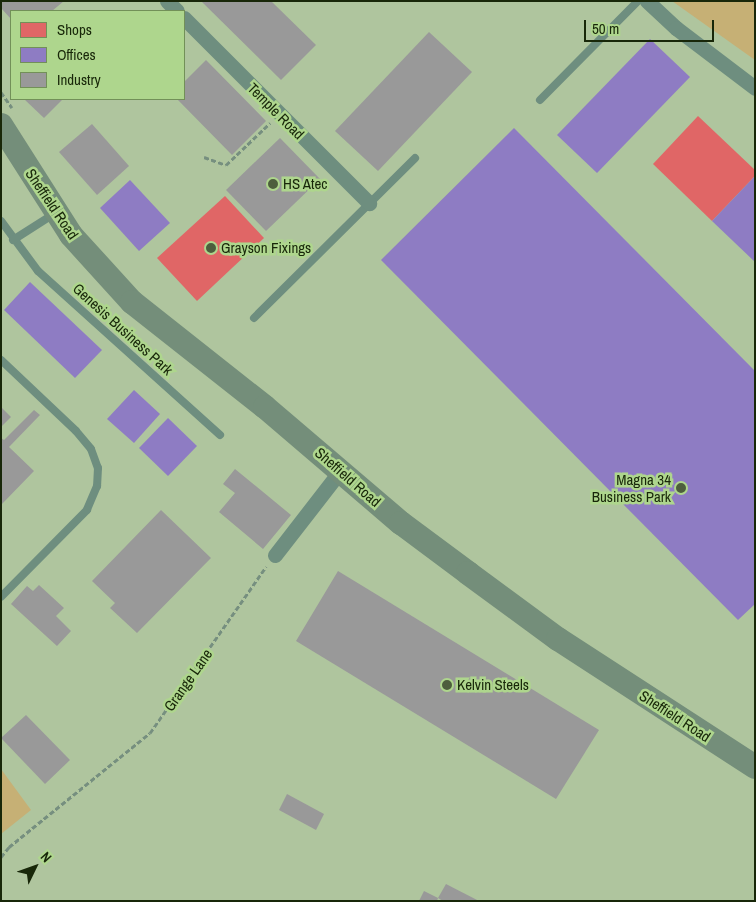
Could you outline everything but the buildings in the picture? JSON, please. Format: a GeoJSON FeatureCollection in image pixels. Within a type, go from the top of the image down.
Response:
{"type":"FeatureCollection","features":[{"type":"Feature","properties":{"kind":"main road","name":"Sheffield Road"},"geometry":{"type":"LineString","coordinates":[[9,120],[56,213],[96,264],[132,302],[341,470],[401,523],[558,639],[755,766]]}},
{"type":"Feature","properties":{"kind":"street"},"geometry":{"type":"LineString","coordinates":[[167,1],[176,10]]}},
{"type":"Feature","properties":{"kind":"street"},"geometry":{"type":"LineString","coordinates":[[647,1],[676,28],[755,88]]}},
{"type":"Feature","properties":{"kind":"street","name":"Temple Road"},"geometry":{"type":"LineString","coordinates":[[185,19],[368,203]]}},
{"type":"Feature","properties":{"kind":"street"},"geometry":{"type":"LineString","coordinates":[[275,555],[341,470]]}},
{"type":"Feature","properties":{"kind":"lane"},"geometry":{"type":"LineString","coordinates":[[540,100],[638,1]]}},
{"type":"Feature","properties":{"kind":"lane"},"geometry":{"type":"LineString","coordinates":[[254,318],[415,158]]}},
{"type":"Feature","properties":{"kind":"lane"},"geometry":{"type":"LineString","coordinates":[[13,240],[56,213]]}},
{"type":"Feature","properties":{"kind":"lane","name":"Genesis Business Park"},"geometry":{"type":"LineString","coordinates":[[1,221],[13,240],[38,271],[220,434]]}},
{"type":"Feature","properties":{"kind":"lane"},"geometry":{"type":"LineString","coordinates":[[1,360],[76,431],[90,449],[98,468],[97,486],[87,510],[1,597]]}},
{"type":"Feature","properties":{"kind":"path"},"geometry":{"type":"LineString","coordinates":[[1,92],[9,120]]}},
{"type":"Feature","properties":{"kind":"path"},"geometry":{"type":"LineString","coordinates":[[204,157],[226,165],[280,114]]}},
{"type":"Feature","properties":{"kind":"path","name":"Grange Lane"},"geometry":{"type":"LineString","coordinates":[[1,857],[8,847],[150,733],[275,555]]}},
{"type":"Feature","properties":{"kind":"shaded area"},"geometry":{"type":"Polygon","coordinates":[[[672,1],[755,1],[755,60],[672,1]]]}},
{"type":"Feature","properties":{"kind":"shaded area"},"geometry":{"type":"Polygon","coordinates":[[[1,769],[31,810],[1,834],[1,769]]]}},
{"type":"Feature","properties":{"kind":"place","name":"HS Atec"},"geometry":{"type":"Point","coordinates":[273,184]}},
{"type":"Feature","properties":{"kind":"place","name":"Grayson Fixings"},"geometry":{"type":"Point","coordinates":[211,248]}},
{"type":"Feature","properties":{"kind":"place","name":"Magna 34 Business Park"},"geometry":{"type":"Point","coordinates":[681,488]}},
{"type":"Feature","properties":{"kind":"place","name":"Kelvin Steels"},"geometry":{"type":"Point","coordinates":[447,685]}}]}
